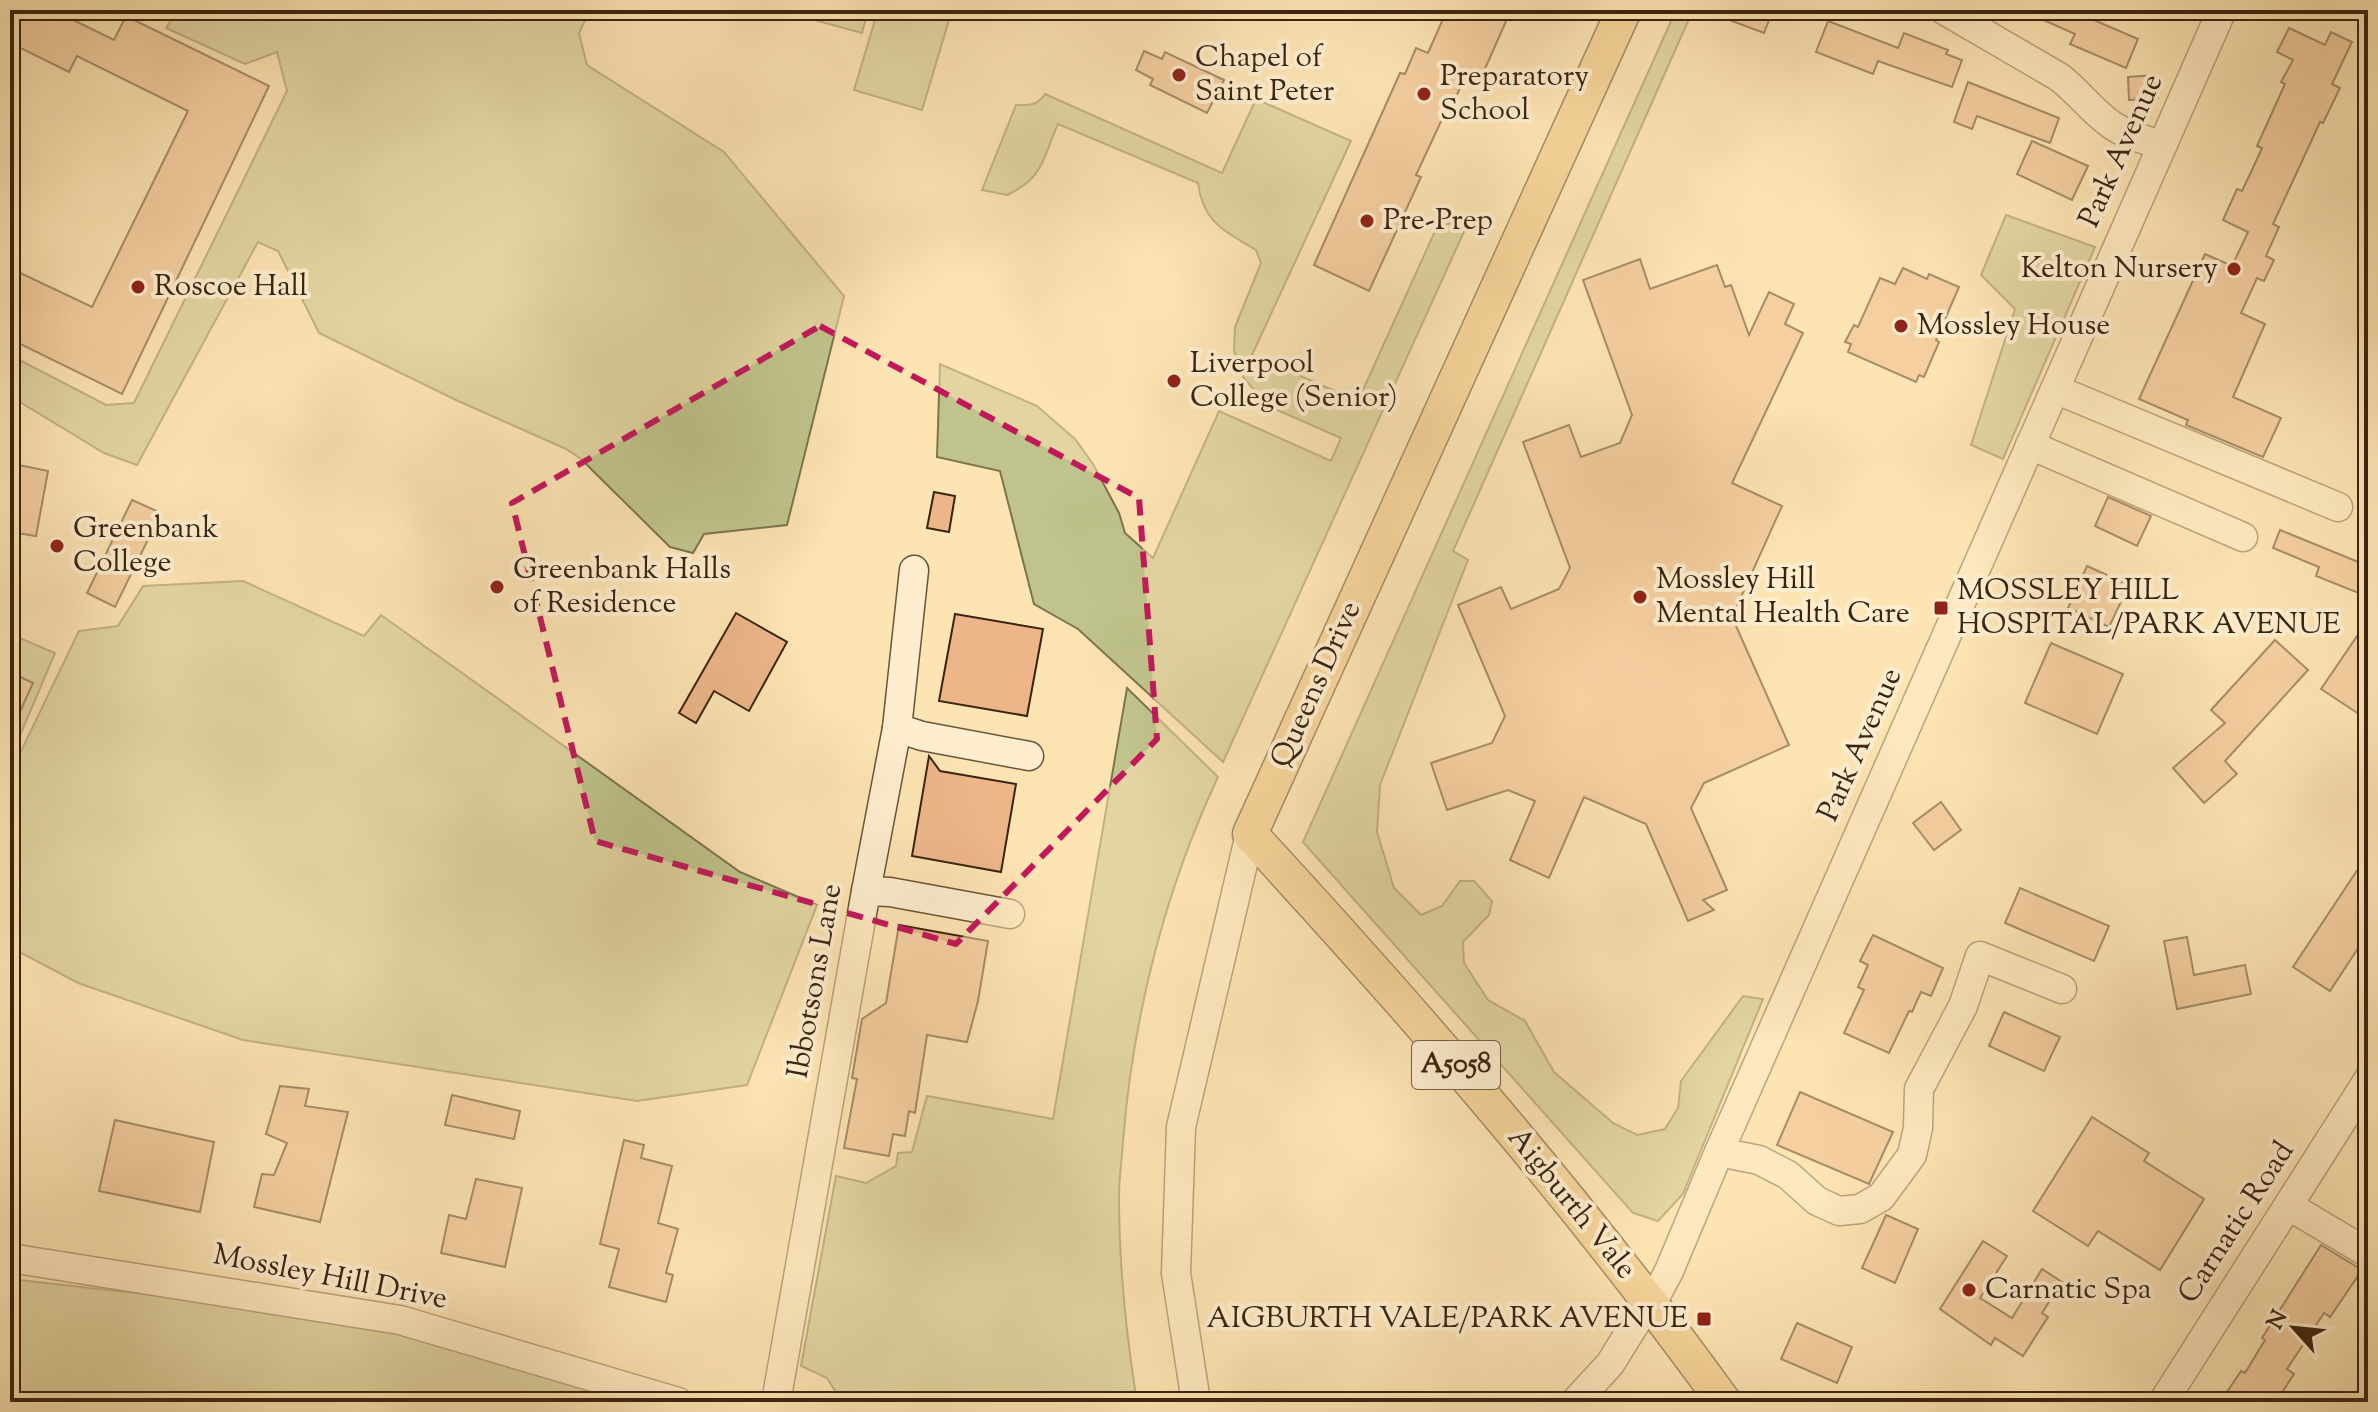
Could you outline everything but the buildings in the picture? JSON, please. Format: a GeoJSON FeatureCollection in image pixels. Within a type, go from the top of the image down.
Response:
{"type":"FeatureCollection","features":[{"type":"Feature","properties":{"kind":"main road","name":"Queens Drive"},"geometry":{"type":"LineString","coordinates":[[1250,834],[1624,10]]}},
{"type":"Feature","properties":{"kind":"main road","name":"Aigburth Vale"},"geometry":{"type":"LineString","coordinates":[[1250,834],[1483,1096],[1652,1303],[1724,1402]]}},
{"type":"Feature","properties":{"kind":"street"},"geometry":{"type":"LineString","coordinates":[[1944,10],[2059,77],[2117,128],[2162,146]]}},
{"type":"Feature","properties":{"kind":"street","name":"Park Avenue"},"geometry":{"type":"LineString","coordinates":[[1575,1402],[1610,1364],[1638,1319],[1652,1303],[1669,1271],[2222,10]]}},
{"type":"Feature","properties":{"kind":"street"},"geometry":{"type":"LineString","coordinates":[[2055,389],[2338,507]]}},
{"type":"Feature","properties":{"kind":"street"},"geometry":{"type":"LineString","coordinates":[[2030,445],[2243,537]]}},
{"type":"Feature","properties":{"kind":"street","name":"Ibbotsons Lane"},"geometry":{"type":"LineString","coordinates":[[776,1402],[897,728],[914,570]]}},
{"type":"Feature","properties":{"kind":"street"},"geometry":{"type":"LineString","coordinates":[[897,728],[922,736],[1029,756]]}},
{"type":"Feature","properties":{"kind":"street","name":"Queens Drive"},"geometry":{"type":"LineString","coordinates":[[1196,1402],[1176,1273],[1181,1127],[1250,834]]}},
{"type":"Feature","properties":{"kind":"street"},"geometry":{"type":"LineString","coordinates":[[866,891],[890,892],[1010,914]]}},
{"type":"Feature","properties":{"kind":"street"},"geometry":{"type":"LineString","coordinates":[[1719,1152],[1759,1160],[1788,1175],[1817,1201],[1839,1211],[1860,1209],[1881,1197],[1912,1155],[1918,1128],[1919,1089],[1963,1006],[1980,956],[2062,989]]}},
{"type":"Feature","properties":{"kind":"street","name":"Carnatic Road"},"geometry":{"type":"LineString","coordinates":[[2163,1402],[2368,1080]]}},
{"type":"Feature","properties":{"kind":"street"},"geometry":{"type":"LineString","coordinates":[[2289,1206],[2368,1253]]}},
{"type":"Feature","properties":{"kind":"street","name":"Mossley Hill Drive"},"geometry":{"type":"LineString","coordinates":[[10,1258],[400,1320],[678,1402]]}},
{"type":"Feature","properties":{"kind":"highlighted area"},"geometry":{"type":"Polygon","coordinates":[[[820,326],[1139,498],[1157,739],[956,944],[595,841],[512,503],[820,326]]]}},
{"type":"Feature","properties":{"kind":"green space"},"geometry":{"type":"Polygon","coordinates":[[[178,10],[590,10],[579,33],[587,65],[724,152],[844,296],[787,525],[704,534],[693,553],[670,547],[581,459],[566,449],[456,400],[319,333],[278,251],[258,242],[137,465],[104,453],[10,396],[10,355],[106,405],[134,403],[287,91],[277,52],[245,64],[166,28],[178,10]]]}},
{"type":"Feature","properties":{"kind":"green space"},"geometry":{"type":"Polygon","coordinates":[[[778,10],[868,10],[862,33],[778,10]]]}},
{"type":"Feature","properties":{"kind":"green space"},"geometry":{"type":"Polygon","coordinates":[[[878,10],[952,10],[922,110],[854,90],[878,10]]]}},
{"type":"Feature","properties":{"kind":"green space"},"geometry":{"type":"Polygon","coordinates":[[[1676,10],[1693,10],[1453,551],[1468,560],[1380,785],[1377,832],[1394,888],[1421,915],[1442,906],[1460,881],[1474,881],[1492,901],[1489,915],[1463,942],[1464,963],[1488,1000],[1525,1021],[1554,1072],[1613,1123],[1637,1135],[1665,1129],[1678,1108],[1681,1081],[1743,996],[1763,999],[1683,1194],[1658,1221],[1633,1213],[1303,842],[1676,10]]]}},
{"type":"Feature","properties":{"kind":"green space"},"geometry":{"type":"Polygon","coordinates":[[[1045,94],[1222,173],[1256,99],[1351,141],[1252,355],[1358,401],[1436,229],[1455,221],[1467,225],[1223,762],[1078,629],[1034,604],[1000,471],[937,457],[940,364],[1037,406],[1075,439],[1093,464],[1119,513],[1125,533],[1153,558],[1219,411],[1331,461],[1341,438],[1268,406],[1243,377],[1234,350],[1235,327],[1261,263],[1256,250],[1225,231],[1210,217],[1198,183],[1058,124],[1041,166],[1029,181],[1007,195],[982,190],[1016,105],[1033,104],[1045,94]]]}},
{"type":"Feature","properties":{"kind":"green space"},"geometry":{"type":"Polygon","coordinates":[[[2006,215],[2095,247],[2003,459],[1971,445],[2015,309],[1981,275],[2006,215]]]}},
{"type":"Feature","properties":{"kind":"green space"},"geometry":{"type":"Polygon","coordinates":[[[243,581],[364,636],[381,615],[740,872],[817,905],[747,1085],[637,1101],[243,1040],[78,983],[10,947],[10,774],[79,631],[118,626],[143,586],[243,581]]]}},
{"type":"Feature","properties":{"kind":"green space"},"geometry":{"type":"Polygon","coordinates":[[[10,634],[55,653],[10,759],[10,634]]]}},
{"type":"Feature","properties":{"kind":"green space"},"geometry":{"type":"Polygon","coordinates":[[[1127,688],[1218,777],[1182,864],[1154,954],[1128,1094],[1119,1182],[1119,1222],[1124,1299],[1137,1402],[842,1402],[827,1378],[801,1366],[836,1176],[866,1183],[896,1166],[898,1153],[912,1152],[927,1096],[1053,1119],[1127,688]]]}},
{"type":"Feature","properties":{"kind":"green space"},"geometry":{"type":"Polygon","coordinates":[[[10,1279],[368,1319],[649,1402],[10,1402],[10,1279]]]}},
{"type":"Feature","properties":{"kind":"place","name":"Chapel of Saint Peter"},"geometry":{"type":"Point","coordinates":[1179,75]}},
{"type":"Feature","properties":{"kind":"place","name":"Preparatory School"},"geometry":{"type":"Point","coordinates":[1424,94]}},
{"type":"Feature","properties":{"kind":"place","name":"Pre-Prep"},"geometry":{"type":"Point","coordinates":[1367,221]}},
{"type":"Feature","properties":{"kind":"place","name":"Kelton Nursery"},"geometry":{"type":"Point","coordinates":[2234,269]}},
{"type":"Feature","properties":{"kind":"place","name":"Roscoe Hall"},"geometry":{"type":"Point","coordinates":[138,287]}},
{"type":"Feature","properties":{"kind":"place","name":"Mossley House"},"geometry":{"type":"Point","coordinates":[1901,326]}},
{"type":"Feature","properties":{"kind":"place","name":"Liverpool College (Senior)"},"geometry":{"type":"Point","coordinates":[1174,381]}},
{"type":"Feature","properties":{"kind":"place","name":"Greenbank College"},"geometry":{"type":"Point","coordinates":[57,546]}},
{"type":"Feature","properties":{"kind":"place","name":"Greenbank Halls of Residence"},"geometry":{"type":"Point","coordinates":[497,587]}},
{"type":"Feature","properties":{"kind":"place","name":"Mossley Hill Mental Health Care"},"geometry":{"type":"Point","coordinates":[1640,597]}},
{"type":"Feature","properties":{"kind":"place","name":"MOSSLEY HILL HOSPITAL/PARK AVENUE"},"geometry":{"type":"Point","coordinates":[1941,608]}},
{"type":"Feature","properties":{"kind":"place","name":"Carnatic Spa"},"geometry":{"type":"Point","coordinates":[1969,1290]}},
{"type":"Feature","properties":{"kind":"place","name":"AIGBURTH VALE/PARK AVENUE"},"geometry":{"type":"Point","coordinates":[1704,1319]}}]}
